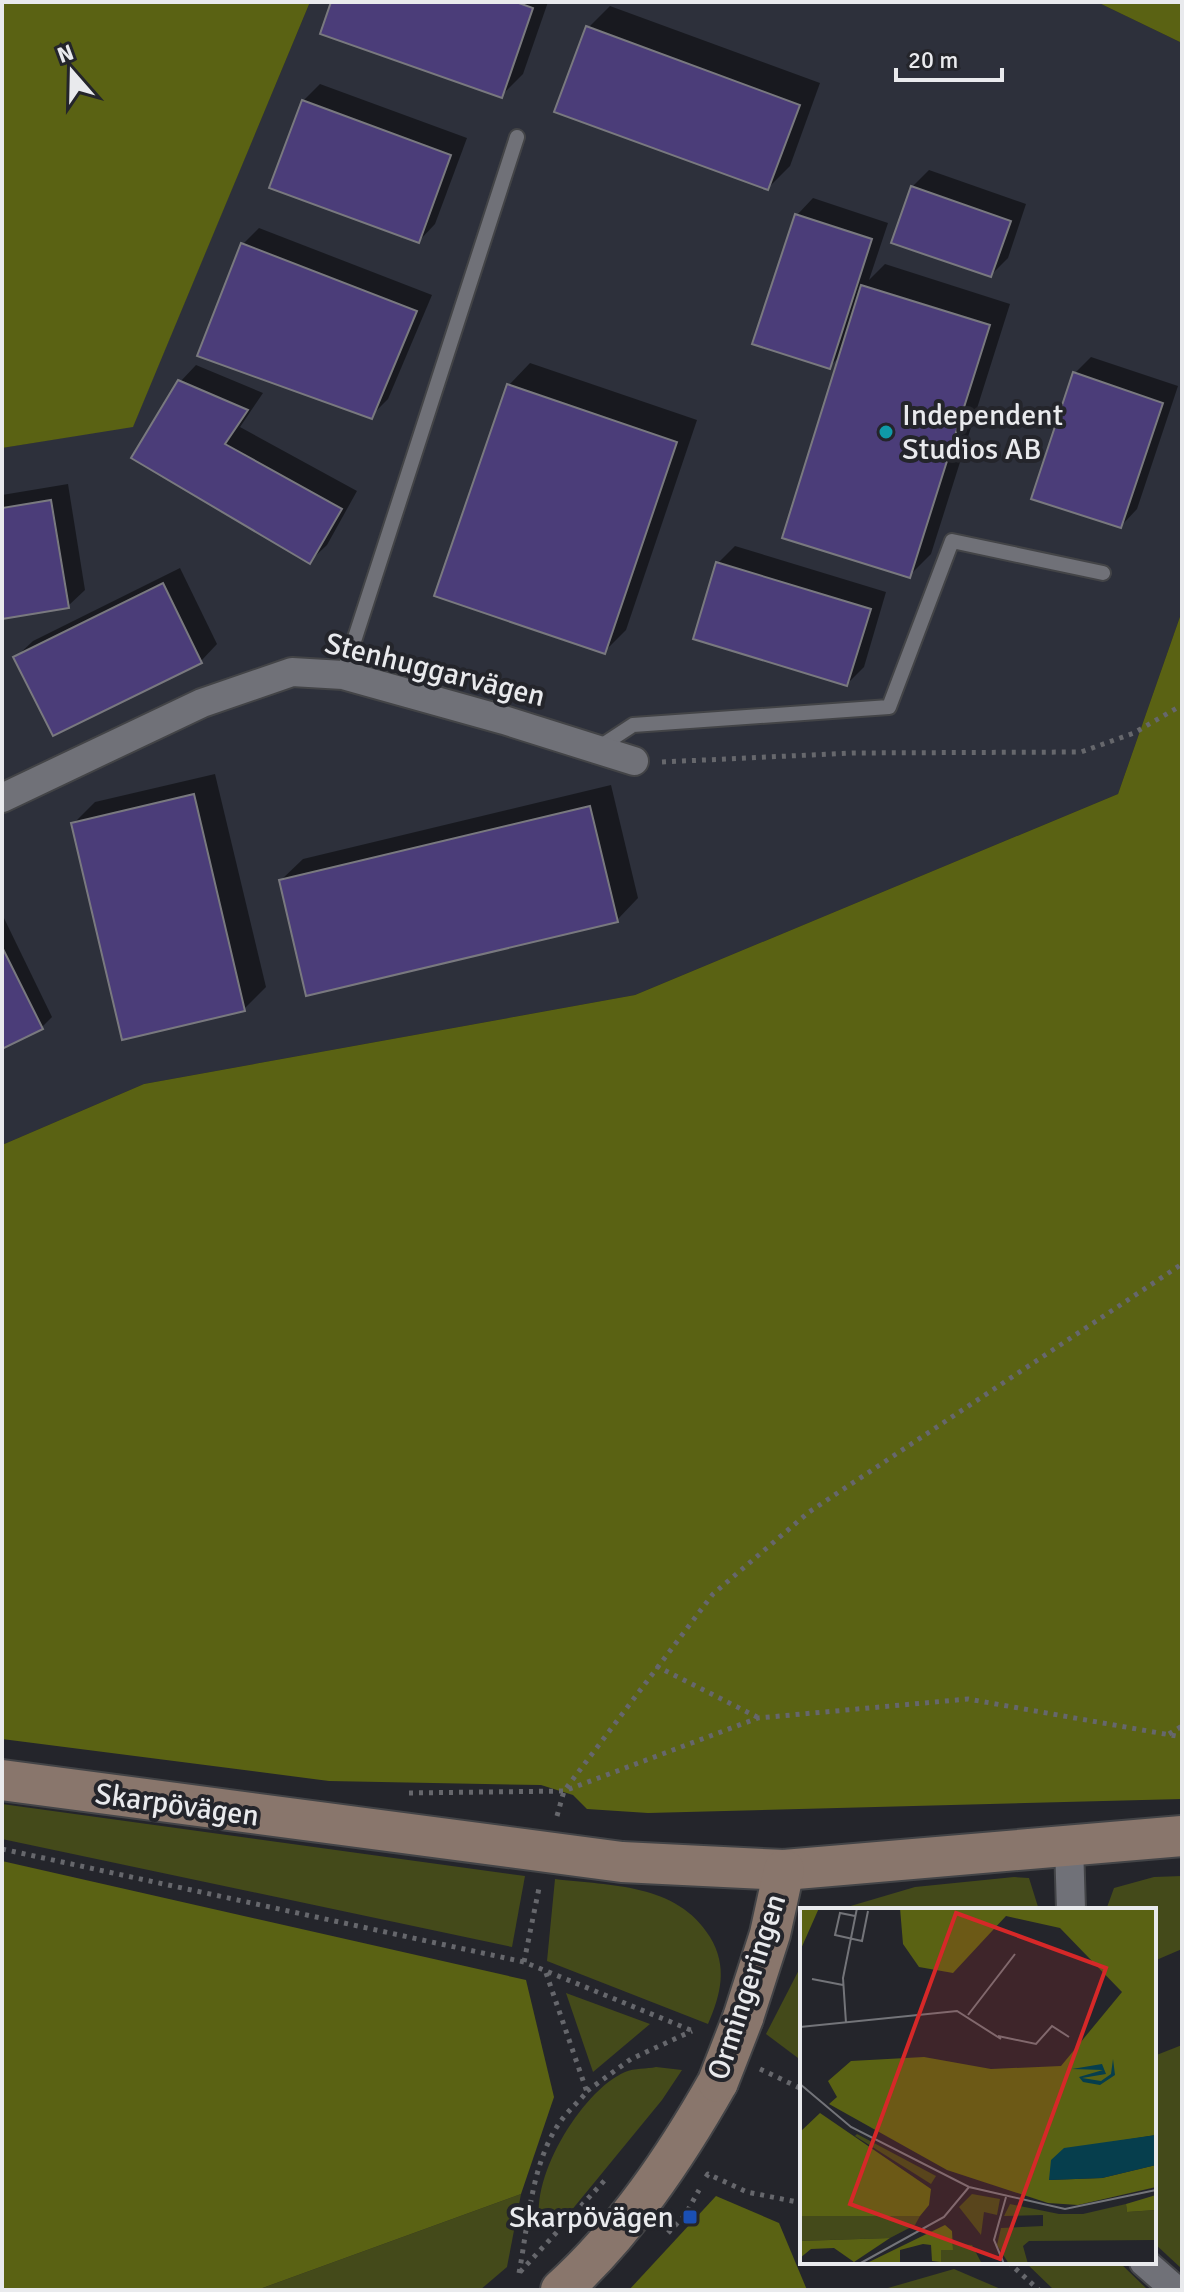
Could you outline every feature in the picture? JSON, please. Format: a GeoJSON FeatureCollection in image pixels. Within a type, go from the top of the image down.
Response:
{"type":"FeatureCollection","features":[{"type":"Feature","properties":{"kind":"street","name":"Stenhuggarvägen"},"geometry":{"type":"LineString","coordinates":[[2,798],[254,682],[292,672],[343,675],[634,761]]}},
{"type":"Feature","properties":{"kind":"street","name":"Skarpövägen"},"geometry":{"type":"LineString","coordinates":[[2,1780],[622,1862],[784,1870],[1182,1836]]}},
{"type":"Feature","properties":{"kind":"street"},"geometry":{"type":"LineString","coordinates":[[1069,1845],[1071,1908]]}},
{"type":"Feature","properties":{"kind":"street","name":"Ormingeringen"},"geometry":{"type":"LineString","coordinates":[[561,2290],[596,2259],[735,2074],[743,2018],[770,1934],[784,1870]]}},
{"type":"Feature","properties":{"kind":"street"},"geometry":{"type":"LineString","coordinates":[[1146,2264],[1176,2290]]}},
{"type":"Feature","properties":{"kind":"lane"},"geometry":{"type":"LineString","coordinates":[[343,675],[517,137]]}},
{"type":"Feature","properties":{"kind":"lane"},"geometry":{"type":"LineString","coordinates":[[598,749],[633,725],[889,707],[952,541],[1103,573]]}},
{"type":"Feature","properties":{"kind":"path"},"geometry":{"type":"LineString","coordinates":[[634,761],[852,753],[1081,752],[1134,733],[1182,705]]}},
{"type":"Feature","properties":{"kind":"path"},"geometry":{"type":"LineString","coordinates":[[555,1821],[564,1791],[713,1594],[809,1512],[1182,1264]]}},
{"type":"Feature","properties":{"kind":"path"},"geometry":{"type":"LineString","coordinates":[[656,1666],[758,1718]]}},
{"type":"Feature","properties":{"kind":"path"},"geometry":{"type":"LineString","coordinates":[[406,1793],[564,1791],[758,1718],[968,1699],[1182,1737]]}},
{"type":"Feature","properties":{"kind":"path"},"geometry":{"type":"LineString","coordinates":[[1168,1735],[1182,1726]]}},
{"type":"Feature","properties":{"kind":"path"},"geometry":{"type":"LineString","coordinates":[[4,1850],[524,1962],[693,2031],[631,2059],[587,2092],[557,2126],[534,2191],[519,2273]]}},
{"type":"Feature","properties":{"kind":"path"},"geometry":{"type":"LineString","coordinates":[[524,1962],[541,1877]]}},
{"type":"Feature","properties":{"kind":"path"},"geometry":{"type":"LineString","coordinates":[[544,1969],[587,2092]]}},
{"type":"Feature","properties":{"kind":"path"},"geometry":{"type":"LineString","coordinates":[[735,2074],[800,2089]]}},
{"type":"Feature","properties":{"kind":"path"},"geometry":{"type":"LineString","coordinates":[[664,2236],[685,2215],[708,2174],[747,2192],[800,2203]]}},
{"type":"Feature","properties":{"kind":"path"},"geometry":{"type":"LineString","coordinates":[[1010,2264],[1039,2290]]}},
{"type":"Feature","properties":{"kind":"shaded area"},"geometry":{"type":"Polygon","coordinates":[[[310,2],[1097,2],[1182,43],[1182,611],[1118,794],[635,995],[144,1084],[2,1145],[2,448],[133,426],[310,2]]]}},
{"type":"Feature","properties":{"kind":"green space"},"geometry":{"type":"Polygon","coordinates":[[[2,2],[310,2],[133,427],[2,448],[2,2]]]}},
{"type":"Feature","properties":{"kind":"green space"},"geometry":{"type":"Polygon","coordinates":[[[1097,2],[1182,2],[1182,43],[1097,2]]]}},
{"type":"Feature","properties":{"kind":"green space"},"geometry":{"type":"Polygon","coordinates":[[[1182,611],[1182,1799],[648,1813],[587,1809],[573,1795],[541,1785],[329,1781],[2,1739],[2,1145],[144,1084],[635,995],[1118,794],[1182,611]]]}},
{"type":"Feature","properties":{"kind":"green space"},"geometry":{"type":"Polygon","coordinates":[[[2,1804],[525,1876],[512,1947],[2,1839],[2,1804]]]}},
{"type":"Feature","properties":{"kind":"green space"},"geometry":{"type":"Polygon","coordinates":[[[2,1861],[526,1980],[554,2097],[521,2194],[257,2290],[2,2290],[2,1861]]]}},
{"type":"Feature","properties":{"kind":"green space"},"geometry":{"type":"Polygon","coordinates":[[[1182,1876],[1182,1949],[1156,1960],[1156,1908],[1107,1908],[1114,1888],[1154,1877],[1182,1876]]]}},
{"type":"Feature","properties":{"kind":"green space"},"geometry":{"type":"Polygon","coordinates":[[[1029,1878],[1038,1908],[844,1908],[915,1887],[1029,1878]]]}},
{"type":"Feature","properties":{"kind":"green space"},"geometry":{"type":"Polygon","coordinates":[[[555,1879],[641,1890],[680,1906],[696,1919],[716,1948],[721,1970],[719,1991],[708,2024],[547,1961],[555,1879]]]}},
{"type":"Feature","properties":{"kind":"green space"},"geometry":{"type":"Polygon","coordinates":[[[800,1968],[800,2060],[766,2034],[800,1968]]]}},
{"type":"Feature","properties":{"kind":"green space"},"geometry":{"type":"Polygon","coordinates":[[[566,1993],[650,2024],[593,2072],[566,1993]]]}},
{"type":"Feature","properties":{"kind":"green space"},"geometry":{"type":"Polygon","coordinates":[[[1182,2045],[1182,2269],[1156,2245],[1156,2055],[1182,2045]]]}},
{"type":"Feature","properties":{"kind":"green space"},"geometry":{"type":"Polygon","coordinates":[[[656,2067],[682,2070],[662,2100],[557,2228],[542,2230],[539,2211],[549,2165],[575,2118],[608,2082],[625,2072],[656,2067]]]}},
{"type":"Feature","properties":{"kind":"green space"},"geometry":{"type":"Polygon","coordinates":[[[521,2194],[507,2267],[480,2290],[257,2290],[521,2194]]]}},
{"type":"Feature","properties":{"kind":"green space"},"geometry":{"type":"Polygon","coordinates":[[[716,2196],[779,2223],[807,2290],[629,2290],[716,2196]]]}},
{"type":"Feature","properties":{"kind":"green space"},"geometry":{"type":"Polygon","coordinates":[[[1027,2264],[1121,2264],[1148,2290],[1054,2290],[1027,2264]]]}},
{"type":"Feature","properties":{"kind":"green space"},"geometry":{"type":"Polygon","coordinates":[[[954,2269],[1003,2290],[881,2290],[954,2269]]]}},
{"type":"Feature","properties":{"kind":"building"},"geometry":{"type":"Polygon","coordinates":[[[331,2],[516,2],[533,8],[502,98],[320,34],[331,2]]]}},
{"type":"Feature","properties":{"kind":"building"},"geometry":{"type":"Polygon","coordinates":[[[586,26],[800,105],[768,190],[554,112],[586,26]]]}},
{"type":"Feature","properties":{"kind":"building"},"geometry":{"type":"Polygon","coordinates":[[[302,100],[451,155],[419,243],[269,188],[302,100]]]}},
{"type":"Feature","properties":{"kind":"building"},"geometry":{"type":"Polygon","coordinates":[[[911,186],[1011,221],[991,277],[891,243],[911,186]]]}},
{"type":"Feature","properties":{"kind":"building"},"geometry":{"type":"Polygon","coordinates":[[[795,214],[872,239],[830,369],[752,344],[795,214]]]}},
{"type":"Feature","properties":{"kind":"building"},"geometry":{"type":"Polygon","coordinates":[[[241,243],[417,311],[372,419],[197,356],[241,243]]]}},
{"type":"Feature","properties":{"kind":"building","name":"Independent Studios AB"},"geometry":{"type":"Polygon","coordinates":[[[861,285],[990,325],[910,578],[782,538],[861,285]]]}},
{"type":"Feature","properties":{"kind":"building"},"geometry":{"type":"Polygon","coordinates":[[[1073,372],[1163,403],[1121,528],[1031,499],[1073,372]]]}},
{"type":"Feature","properties":{"kind":"building"},"geometry":{"type":"Polygon","coordinates":[[[178,380],[248,410],[225,444],[342,509],[310,564],[131,458],[178,380]]]}},
{"type":"Feature","properties":{"kind":"building"},"geometry":{"type":"Polygon","coordinates":[[[507,384],[677,442],[605,654],[434,596],[507,384]]]}},
{"type":"Feature","properties":{"kind":"building"},"geometry":{"type":"Polygon","coordinates":[[[51,500],[69,608],[2,619],[2,508],[51,500]]]}},
{"type":"Feature","properties":{"kind":"building"},"geometry":{"type":"Polygon","coordinates":[[[716,562],[871,609],[847,686],[693,639],[716,562]]]}},
{"type":"Feature","properties":{"kind":"building"},"geometry":{"type":"Polygon","coordinates":[[[163,583],[202,663],[53,736],[13,657],[163,583]]]}},
{"type":"Feature","properties":{"kind":"building"},"geometry":{"type":"Polygon","coordinates":[[[194,794],[245,1011],[122,1040],[71,823],[194,794]]]}},
{"type":"Feature","properties":{"kind":"building"},"geometry":{"type":"Polygon","coordinates":[[[590,806],[618,922],[306,996],[279,880],[590,806]]]}},
{"type":"Feature","properties":{"kind":"building"},"geometry":{"type":"Polygon","coordinates":[[[2,947],[43,1029],[2,1049],[2,947]]]}},
{"type":"Feature","properties":{"kind":"place","name":"Independent Studios AB"},"geometry":{"type":"Point","coordinates":[886,432]}},
{"type":"Feature","properties":{"kind":"place","name":"Skarpövägen"},"geometry":{"type":"Point","coordinates":[690,2217]}}]}
